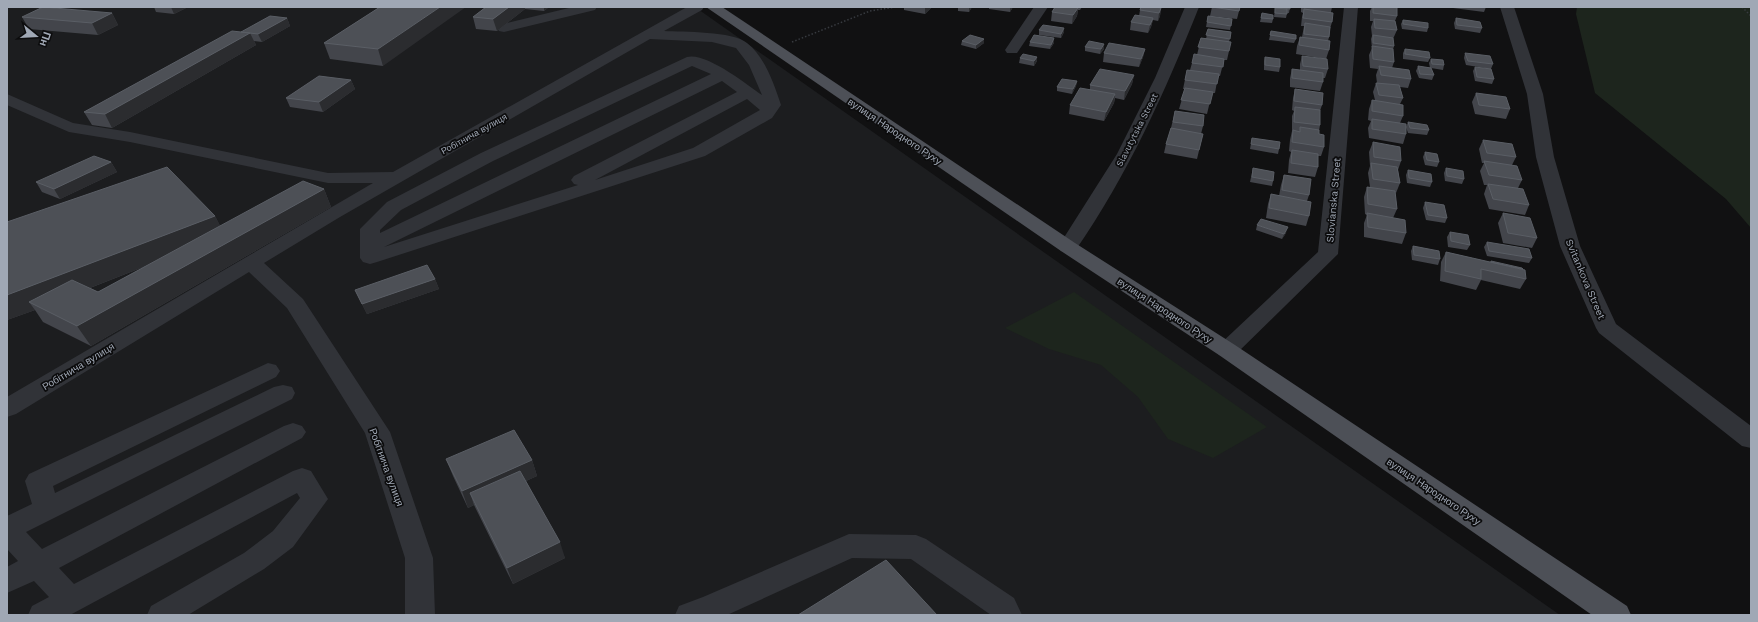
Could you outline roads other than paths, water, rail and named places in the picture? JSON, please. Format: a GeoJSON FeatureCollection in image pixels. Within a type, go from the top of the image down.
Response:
{"type":"FeatureCollection","features":[{"type":"Feature","properties":{"kind":"main road","name":"вулиця Народного Руху"},"geometry":{"type":"LineString","coordinates":[[713,7],[1068,247],[1227,350],[1616,615]]}},
{"type":"Feature","properties":{"kind":"street"},"geometry":{"type":"LineString","coordinates":[[504,28],[590,7]]}},
{"type":"Feature","properties":{"kind":"street","name":"Робітнича вулиця"},"geometry":{"type":"LineString","coordinates":[[7,408],[251,262],[397,177],[697,7]]}},
{"type":"Feature","properties":{"kind":"street"},"geometry":{"type":"LineString","coordinates":[[1012,50],[1040,7]]}},
{"type":"Feature","properties":{"kind":"street","name":"Slavutytska Street"},"geometry":{"type":"LineString","coordinates":[[1068,247],[1126,154],[1163,78],[1192,7]]}},
{"type":"Feature","properties":{"kind":"street","name":"Slovianska Street"},"geometry":{"type":"LineString","coordinates":[[1227,350],[1328,254],[1351,7]]}},
{"type":"Feature","properties":{"kind":"street","name":"Svitankova Street"},"geometry":{"type":"LineString","coordinates":[[1507,7],[1534,94],[1545,157],[1570,246],[1607,328],[1751,439]]}},
{"type":"Feature","properties":{"kind":"street"},"geometry":{"type":"LineString","coordinates":[[649,35],[711,37],[740,44],[763,74],[773,105],[766,114],[699,152],[526,209],[370,258],[370,229],[394,206],[487,157],[692,60],[722,74],[770,108]]}},
{"type":"Feature","properties":{"kind":"street"},"geometry":{"type":"LineString","coordinates":[[370,246],[722,74]]}},
{"type":"Feature","properties":{"kind":"street"},"geometry":{"type":"LineString","coordinates":[[526,209],[748,92]]}},
{"type":"Feature","properties":{"kind":"street"},"geometry":{"type":"LineString","coordinates":[[7,99],[69,127],[130,137],[328,178],[397,177]]}},
{"type":"Feature","properties":{"kind":"street","name":"Робітнича вулиця"},"geometry":{"type":"LineString","coordinates":[[251,262],[295,304],[377,432],[419,558],[420,615]]}},
{"type":"Feature","properties":{"kind":"street"},"geometry":{"type":"LineString","coordinates":[[47,510],[38,481],[268,371]]}},
{"type":"Feature","properties":{"kind":"street"},"geometry":{"type":"LineString","coordinates":[[70,600],[38,564],[9,537],[47,510],[283,393]]}},
{"type":"Feature","properties":{"kind":"street"},"geometry":{"type":"LineString","coordinates":[[7,581],[293,432]]}},
{"type":"Feature","properties":{"kind":"street"},"geometry":{"type":"LineString","coordinates":[[43,615],[302,478],[314,499],[283,539],[254,561],[162,615]]}},
{"type":"Feature","properties":{"kind":"street"},"geometry":{"type":"LineString","coordinates":[[690,615],[712,608],[849,546],[916,547],[1003,607],[1007,615]]}}]}
